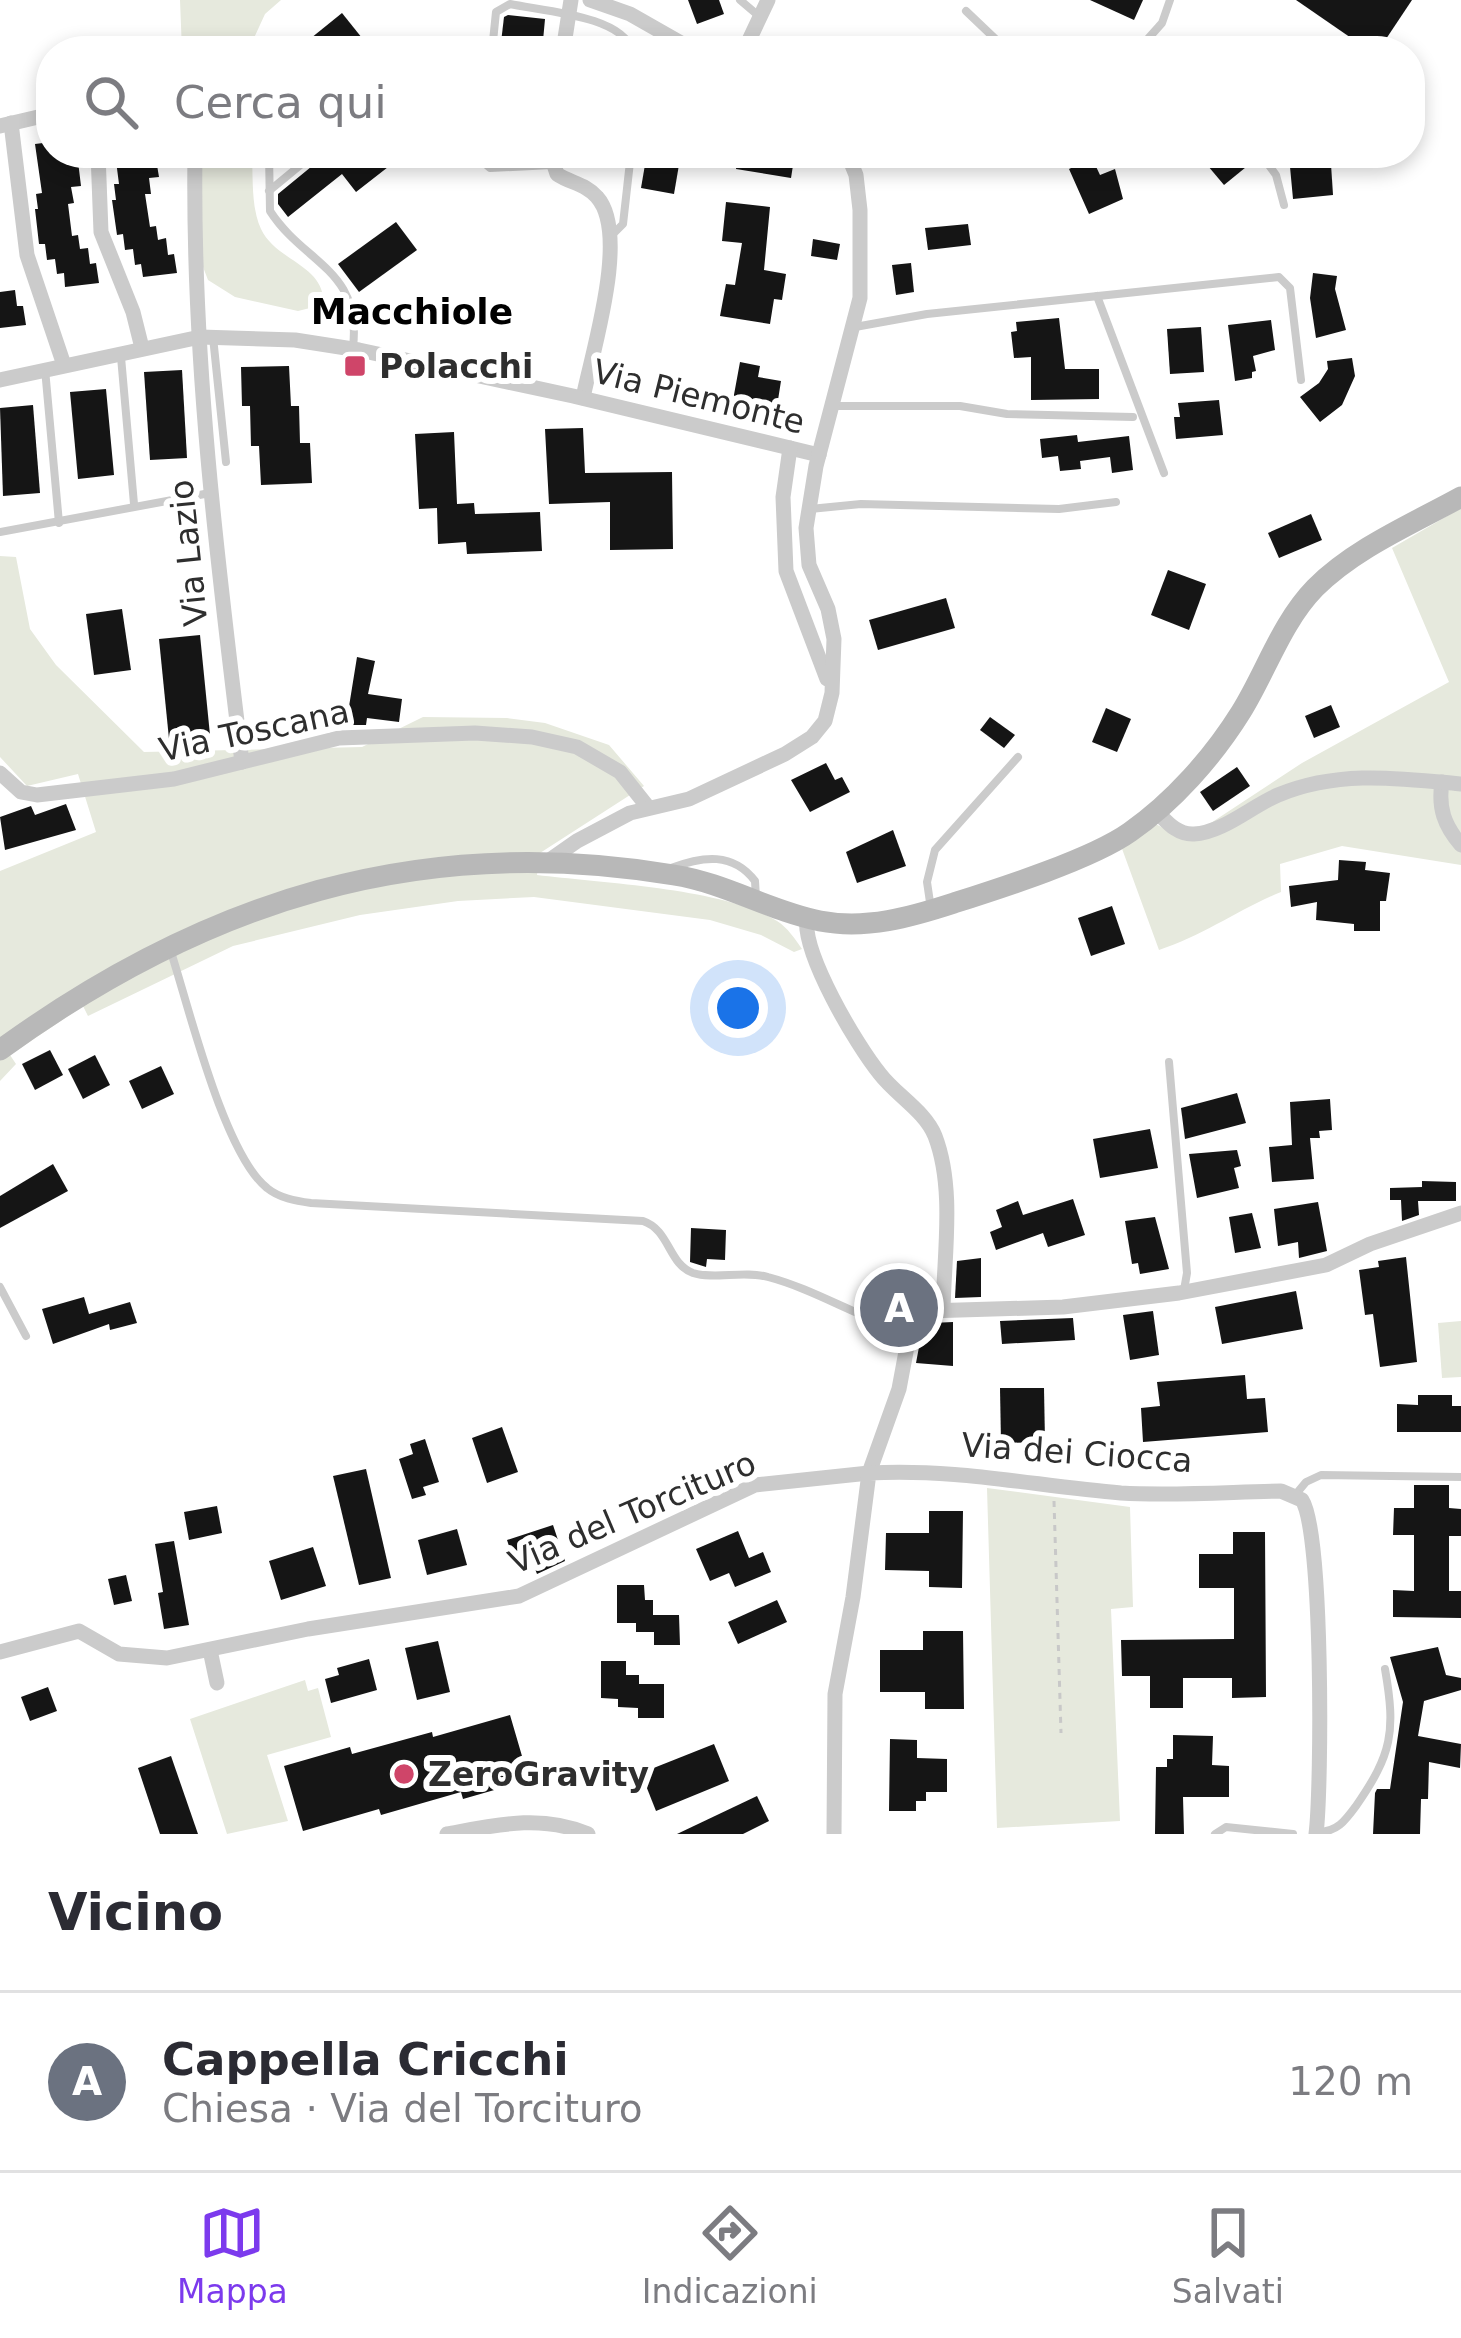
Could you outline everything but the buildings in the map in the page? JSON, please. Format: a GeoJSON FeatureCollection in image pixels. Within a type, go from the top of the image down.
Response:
{"type":"FeatureCollection","features":[{"type":"Feature","properties":{"kind":"main road"},"geometry":{"type":"LineString","coordinates":[[0,1050],[104,980],[169,945],[247,912],[364,877],[475,864],[654,872],[711,883],[807,917],[848,924],[932,910],[1106,845],[1156,811],[1231,727],[1289,623],[1316,587],[1369,548],[1461,497]]}},
{"type":"Feature","properties":{"kind":"street"},"geometry":{"type":"LineString","coordinates":[[590,0],[630,14],[669,36]]}},
{"type":"Feature","properties":{"kind":"street"},"geometry":{"type":"LineString","coordinates":[[752,36],[767,0]]}},
{"type":"Feature","properties":{"kind":"street"},"geometry":{"type":"LineString","coordinates":[[36,118],[5,125],[27,255],[64,365]]}},
{"type":"Feature","properties":{"kind":"street"},"geometry":{"type":"LineString","coordinates":[[99,168],[101,232],[142,348]]}},
{"type":"Feature","properties":{"kind":"street","name":"Via Lazio"},"geometry":{"type":"LineString","coordinates":[[195,168],[194,250],[207,337],[210,493],[242,762]]}},
{"type":"Feature","properties":{"kind":"street"},"geometry":{"type":"LineString","coordinates":[[556,168],[560,177],[587,188],[601,201],[610,235],[609,265],[583,398]]}},
{"type":"Feature","properties":{"kind":"street"},"geometry":{"type":"LineString","coordinates":[[538,865],[647,806],[689,799],[785,754],[815,734],[828,712],[833,632],[807,554],[808,508],[855,327],[862,282],[853,168]]}},
{"type":"Feature","properties":{"kind":"street","name":"Via Piemonte"},"geometry":{"type":"LineString","coordinates":[[0,380],[207,337],[273,338],[353,349],[583,398],[819,455]]}},
{"type":"Feature","properties":{"kind":"street"},"geometry":{"type":"LineString","coordinates":[[790,448],[784,488],[786,571],[825,670],[828,712]]}},
{"type":"Feature","properties":{"kind":"street","name":"Via Toscana"},"geometry":{"type":"LineString","coordinates":[[0,773],[15,789],[32,795],[155,782],[344,737],[511,734],[562,742],[598,757],[634,785],[647,806]]}},
{"type":"Feature","properties":{"kind":"street"},"geometry":{"type":"LineString","coordinates":[[1156,811],[1174,829],[1196,834],[1275,796],[1330,779],[1364,776],[1461,784]]}},
{"type":"Feature","properties":{"kind":"street"},"geometry":{"type":"LineString","coordinates":[[1442,782],[1441,810],[1461,845]]}},
{"type":"Feature","properties":{"kind":"street"},"geometry":{"type":"LineString","coordinates":[[574,866],[569,855],[598,832]]}},
{"type":"Feature","properties":{"kind":"street"},"geometry":{"type":"LineString","coordinates":[[598,832],[596,853],[614,869]]}},
{"type":"Feature","properties":{"kind":"street"},"geometry":{"type":"LineString","coordinates":[[807,917],[806,934],[814,954],[868,1058],[927,1121],[934,1135],[944,1182],[943,1310]]}},
{"type":"Feature","properties":{"kind":"street"},"geometry":{"type":"LineString","coordinates":[[833,1834],[835,1694],[854,1597],[868,1473],[899,1389],[910,1332],[920,1314],[1064,1306],[1185,1292],[1326,1264],[1461,1214]]}},
{"type":"Feature","properties":{"kind":"street","name":"Via dei Ciocca"},"geometry":{"type":"LineString","coordinates":[[868,1473],[967,1473],[1127,1493],[1281,1491],[1295,1495]]}},
{"type":"Feature","properties":{"kind":"street","name":"Via del Torcituro"},"geometry":{"type":"LineString","coordinates":[[0,1652],[79,1631],[129,1657],[167,1658],[308,1629],[528,1594],[755,1485],[868,1473]]}},
{"type":"Feature","properties":{"kind":"street"},"geometry":{"type":"LineString","coordinates":[[1295,1495],[1309,1514],[1316,1580],[1316,1833]]}},
{"type":"Feature","properties":{"kind":"street"},"geometry":{"type":"LineString","coordinates":[[210,1650],[217,1683]]}},
{"type":"Feature","properties":{"kind":"street"},"geometry":{"type":"LineString","coordinates":[[447,1834],[559,1824],[588,1834]]}},
{"type":"Feature","properties":{"kind":"lane"},"geometry":{"type":"LineString","coordinates":[[740,0],[762,17]]}},
{"type":"Feature","properties":{"kind":"lane"},"geometry":{"type":"LineString","coordinates":[[1150,36],[1162,23],[1170,0]]}},
{"type":"Feature","properties":{"kind":"lane"},"geometry":{"type":"LineString","coordinates":[[493,36],[495,14],[510,4],[569,8],[625,36]]}},
{"type":"Feature","properties":{"kind":"lane"},"geometry":{"type":"LineString","coordinates":[[966,11],[992,36]]}},
{"type":"Feature","properties":{"kind":"lane"},"geometry":{"type":"LineString","coordinates":[[269,168],[273,217],[332,270],[346,291],[354,321],[353,349]]}},
{"type":"Feature","properties":{"kind":"lane"},"geometry":{"type":"LineString","coordinates":[[268,192],[296,168]]}},
{"type":"Feature","properties":{"kind":"lane"},"geometry":{"type":"LineString","coordinates":[[610,235],[622,226],[629,168]]}},
{"type":"Feature","properties":{"kind":"lane"},"geometry":{"type":"LineString","coordinates":[[1272,168],[1284,205]]}},
{"type":"Feature","properties":{"kind":"lane"},"geometry":{"type":"LineString","coordinates":[[855,327],[927,314],[1281,278],[1290,288],[1301,380]]}},
{"type":"Feature","properties":{"kind":"lane"},"geometry":{"type":"LineString","coordinates":[[1097,296],[1164,473]]}},
{"type":"Feature","properties":{"kind":"lane"},"geometry":{"type":"LineString","coordinates":[[207,337],[226,462]]}},
{"type":"Feature","properties":{"kind":"lane"},"geometry":{"type":"LineString","coordinates":[[120,352],[134,504]]}},
{"type":"Feature","properties":{"kind":"lane"},"geometry":{"type":"LineString","coordinates":[[45,369],[59,523]]}},
{"type":"Feature","properties":{"kind":"lane"},"geometry":{"type":"LineString","coordinates":[[833,406],[960,406],[1014,414],[1133,417]]}},
{"type":"Feature","properties":{"kind":"lane"},"geometry":{"type":"LineString","coordinates":[[0,532],[210,493]]}},
{"type":"Feature","properties":{"kind":"lane"},"geometry":{"type":"LineString","coordinates":[[808,508],[860,504],[1059,509],[1115,502]]}},
{"type":"Feature","properties":{"kind":"lane"},"geometry":{"type":"LineString","coordinates":[[932,910],[927,882],[934,850],[1018,757]]}},
{"type":"Feature","properties":{"kind":"lane"},"geometry":{"type":"LineString","coordinates":[[169,945],[231,1136],[247,1165],[275,1193],[311,1203],[643,1221],[662,1231],[677,1260],[688,1270],[761,1275],[910,1332]]}},
{"type":"Feature","properties":{"kind":"lane"},"geometry":{"type":"LineString","coordinates":[[1169,1062],[1185,1292]]}},
{"type":"Feature","properties":{"kind":"lane"},"geometry":{"type":"LineString","coordinates":[[0,1287],[26,1336]]}},
{"type":"Feature","properties":{"kind":"lane"},"geometry":{"type":"LineString","coordinates":[[1295,1495],[1302,1485],[1321,1475],[1461,1478]]}},
{"type":"Feature","properties":{"kind":"lane"},"geometry":{"type":"LineString","coordinates":[[1316,1833],[1330,1832],[1343,1822],[1383,1766],[1392,1724],[1385,1670]]}},
{"type":"Feature","properties":{"kind":"lane"},"geometry":{"type":"LineString","coordinates":[[1215,1834],[1226,1827],[1293,1834]]}},
{"type":"Feature","properties":{"kind":"path"},"geometry":{"type":"LineString","coordinates":[[1054,1484],[1060,1733]]}},
{"type":"Feature","properties":{"kind":"shaded area"},"geometry":{"type":"Polygon","coordinates":[[[180,0],[281,0],[265,14],[255,36],[181,36],[180,0]]]}},
{"type":"Feature","properties":{"kind":"shaded area"},"geometry":{"type":"Polygon","coordinates":[[[200,168],[253,168],[261,229],[276,248],[313,276],[323,296],[318,306],[298,311],[235,297],[208,280],[200,259],[200,168]]]}},
{"type":"Feature","properties":{"kind":"shaded area"},"geometry":{"type":"Polygon","coordinates":[[[1461,508],[1461,865],[1342,846],[1280,864],[1281,892],[1159,950],[1121,846],[1154,823],[1185,840],[1302,763],[1449,682],[1392,548],[1461,508]]]}},
{"type":"Feature","properties":{"kind":"shaded area"},"geometry":{"type":"Polygon","coordinates":[[[0,556],[16,557],[30,629],[56,665],[144,752],[362,747],[423,717],[545,723],[609,745],[644,786],[540,853],[537,875],[726,901],[777,921],[802,949],[794,952],[761,935],[710,920],[534,897],[458,901],[360,915],[233,946],[88,1016],[83,1006],[10,1055],[16,1064],[0,1081],[0,871],[96,832],[78,774],[27,786],[0,757],[0,556]]]}},
{"type":"Feature","properties":{"kind":"shaded area"},"geometry":{"type":"Polygon","coordinates":[[[1461,1321],[1461,1377],[1442,1378],[1438,1323],[1461,1321]]]}},
{"type":"Feature","properties":{"kind":"shaded area"},"geometry":{"type":"Polygon","coordinates":[[[987,1488],[1130,1507],[1133,1607],[1111,1609],[1120,1821],[997,1828],[987,1488]]]}},
{"type":"Feature","properties":{"kind":"shaded area"},"geometry":{"type":"Polygon","coordinates":[[[305,1680],[308,1691],[318,1688],[331,1737],[267,1755],[288,1821],[227,1834],[190,1719],[305,1680]]]}},
{"type":"Feature","properties":{"kind":"place","name":"Polacchi"},"geometry":{"type":"Point","coordinates":[355,366]}},
{"type":"Feature","properties":{"kind":"place","name":"Cappella Cricchi"},"geometry":{"type":"Point","coordinates":[899,1308]}},
{"type":"Feature","properties":{"kind":"place","name":"ZeroGravity"},"geometry":{"type":"Point","coordinates":[404,1774]}},
{"type":"Feature","properties":{"kind":"district","name":"Macchiole"},"geometry":{"type":"Point","coordinates":[412,311]}}]}
